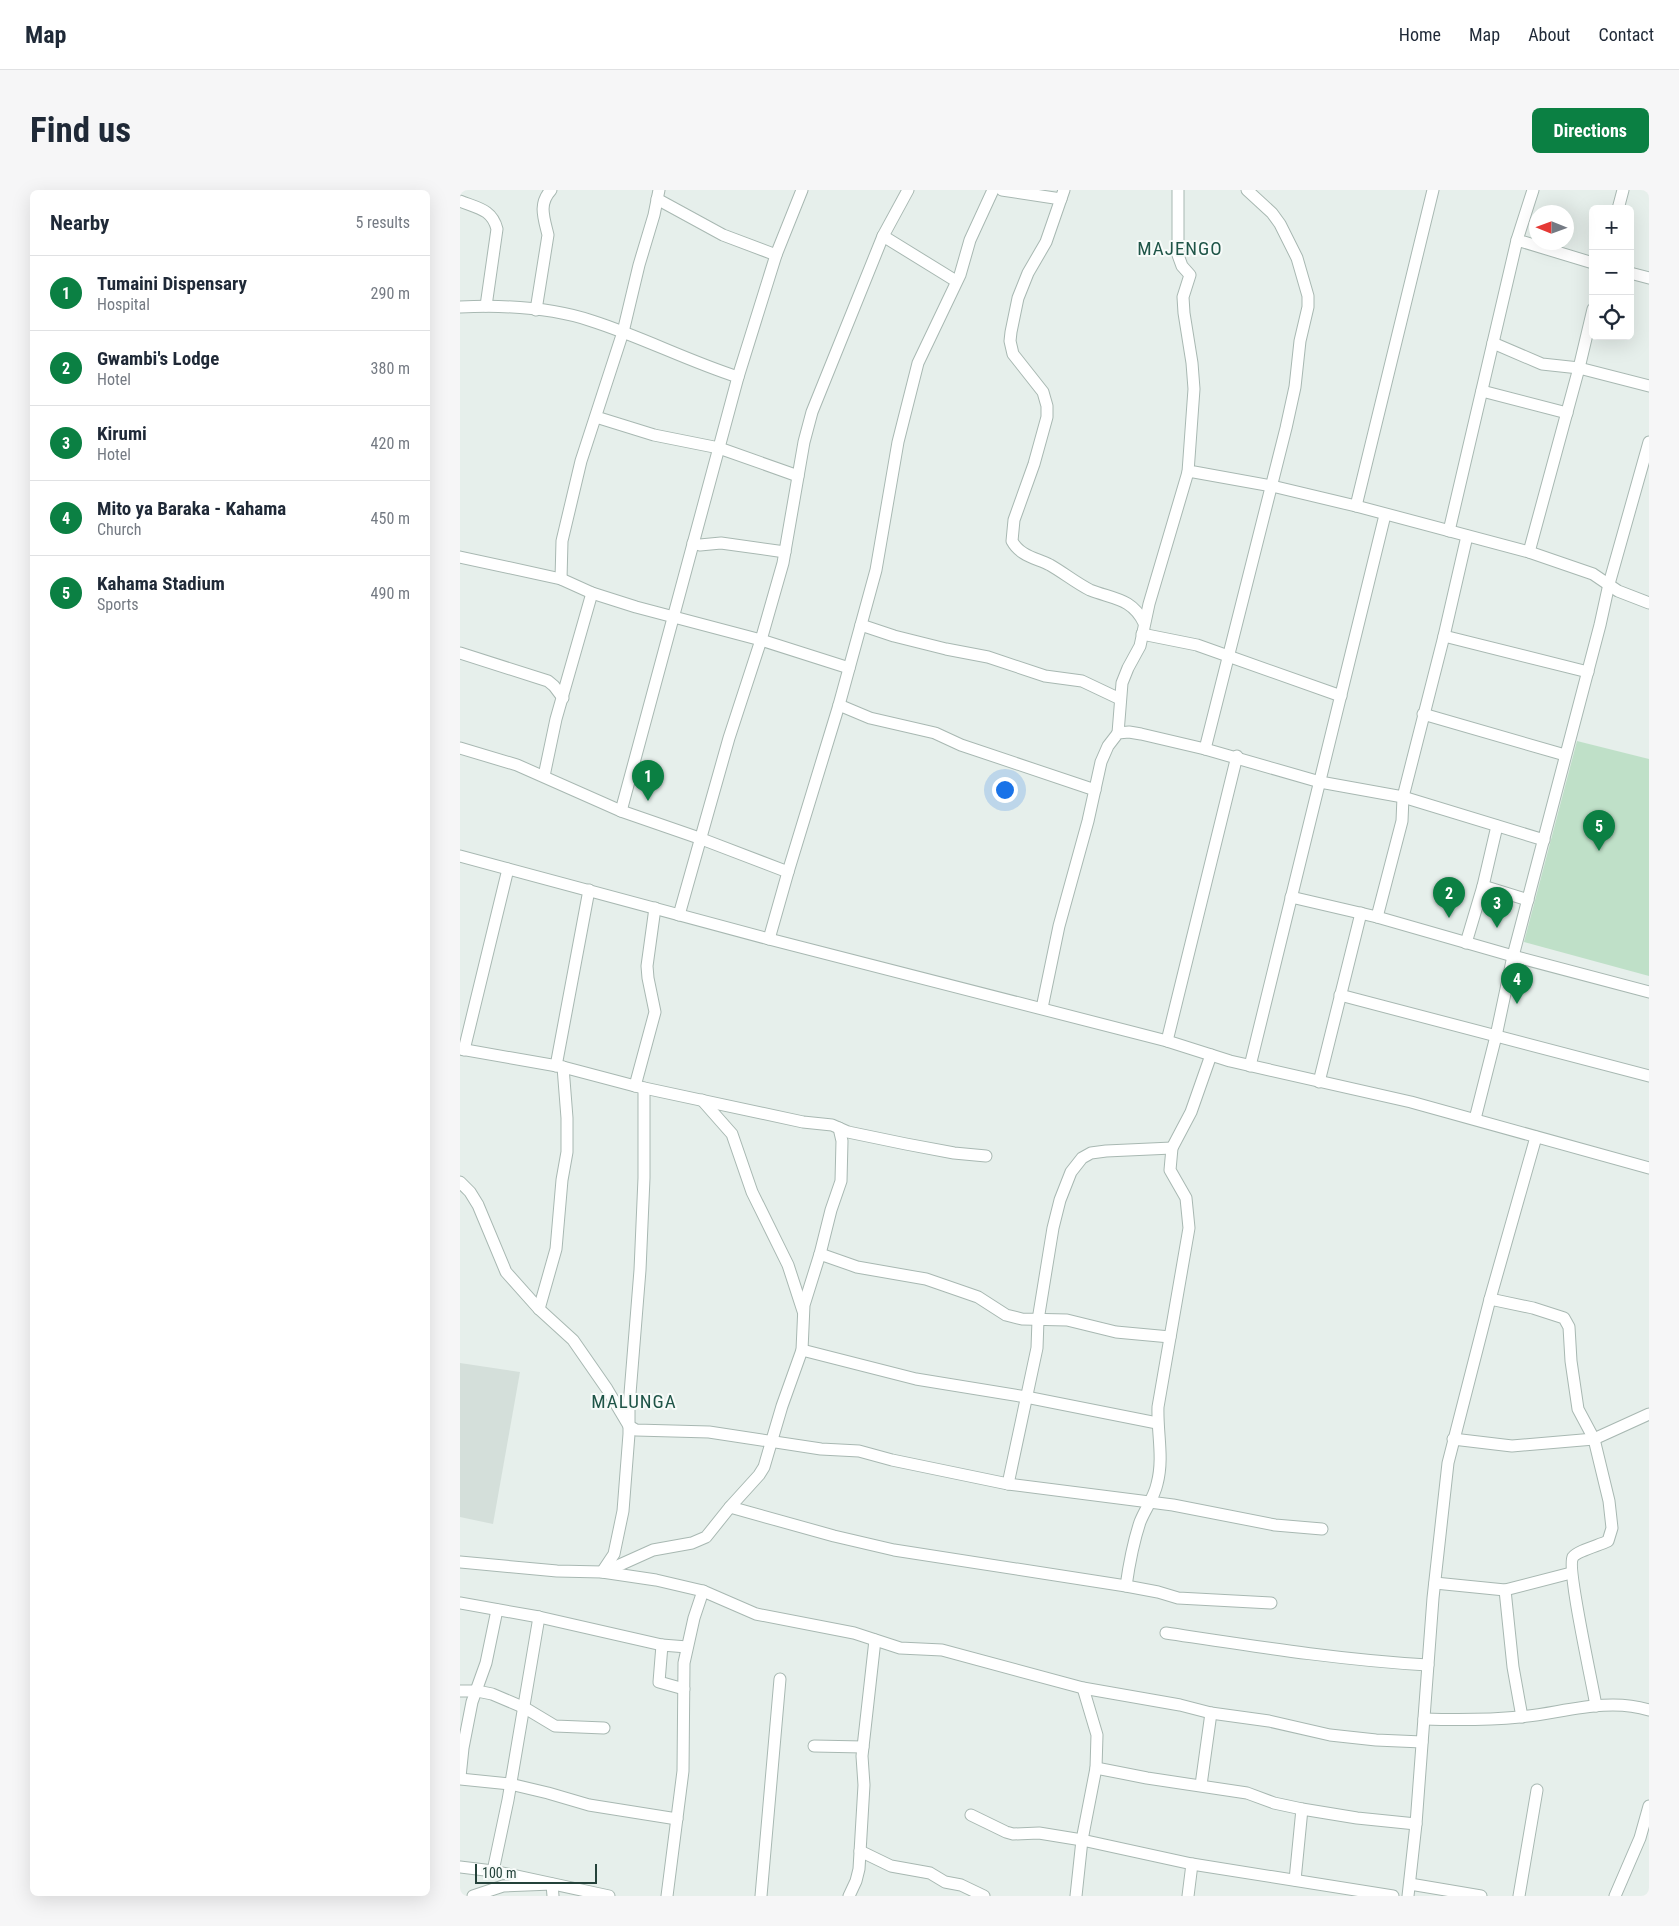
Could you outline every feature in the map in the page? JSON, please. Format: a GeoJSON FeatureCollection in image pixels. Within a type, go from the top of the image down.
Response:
{"type":"FeatureCollection","features":[{"type":"Feature","properties":{"kind":"street"},"geometry":{"type":"LineString","coordinates":[[536,310],[548,235],[543,205],[544,198],[551,190]]}},
{"type":"Feature","properties":{"kind":"street"},"geometry":{"type":"LineString","coordinates":[[621,812],[738,377],[776,255],[802,190]]}},
{"type":"Feature","properties":{"kind":"street"},"geometry":{"type":"LineString","coordinates":[[679,914],[728,738],[786,552],[804,442],[812,412],[883,236],[908,190]]}},
{"type":"Feature","properties":{"kind":"street"},"geometry":{"type":"LineString","coordinates":[[770,939],[788,872],[839,705],[876,570],[898,442],[918,363],[956,281],[970,240],[993,190]]}},
{"type":"Feature","properties":{"kind":"street"},"geometry":{"type":"LineString","coordinates":[[1002,190],[1063,195],[1046,242],[1028,273],[1018,298],[1011,332],[1010,341],[1013,354],[1042,392],[1047,417],[1034,464],[1012,525],[1012,541],[1021,552],[1050,565],[1090,590],[1130,604],[1140,613],[1143,628]]}},
{"type":"Feature","properties":{"kind":"street"},"geometry":{"type":"LineString","coordinates":[[1042,1008],[1059,926],[1101,762],[1108,746],[1118,733],[1122,682],[1138,652],[1143,628],[1188,472],[1194,389],[1183,307],[1185,288],[1190,275],[1182,266],[1178,255],[1178,190]]}},
{"type":"Feature","properties":{"kind":"street"},"geometry":{"type":"LineString","coordinates":[[1204,749],[1272,486],[1295,387],[1300,341],[1309,302],[1297,258],[1280,224],[1272,213],[1247,190]]}},
{"type":"Feature","properties":{"kind":"street"},"geometry":{"type":"LineString","coordinates":[[1356,506],[1433,190]]}},
{"type":"Feature","properties":{"kind":"street"},"geometry":{"type":"LineString","coordinates":[[1449,531],[1517,240],[1533,190]]}},
{"type":"Feature","properties":{"kind":"street"},"geometry":{"type":"LineString","coordinates":[[1619,205],[1622,190]]}},
{"type":"Feature","properties":{"kind":"street"},"geometry":{"type":"LineString","coordinates":[[560,579],[562,541],[581,461],[623,332],[658,194],[718,232],[776,255]]}},
{"type":"Feature","properties":{"kind":"street"},"geometry":{"type":"LineString","coordinates":[[460,201],[490,213],[497,229],[486,306]]}},
{"type":"Feature","properties":{"kind":"street"},"geometry":{"type":"LineString","coordinates":[[883,236],[956,281]]}},
{"type":"Feature","properties":{"kind":"street"},"geometry":{"type":"LineString","coordinates":[[1517,240],[1589,262]]}},
{"type":"Feature","properties":{"kind":"street"},"geometry":{"type":"LineString","coordinates":[[1634,274],[1649,278]]}},
{"type":"Feature","properties":{"kind":"street"},"geometry":{"type":"LineString","coordinates":[[460,307],[486,306],[536,310],[590,320],[701,365],[738,377]]}},
{"type":"Feature","properties":{"kind":"street"},"geometry":{"type":"LineString","coordinates":[[1529,552],[1589,326]]}},
{"type":"Feature","properties":{"kind":"street"},"geometry":{"type":"LineString","coordinates":[[1493,343],[1542,364],[1579,368],[1649,386]]}},
{"type":"Feature","properties":{"kind":"street"},"geometry":{"type":"LineString","coordinates":[[1482,391],[1567,413]]}},
{"type":"Feature","properties":{"kind":"street"},"geometry":{"type":"LineString","coordinates":[[596,417],[654,435],[719,448],[798,476]]}},
{"type":"Feature","properties":{"kind":"street"},"geometry":{"type":"LineString","coordinates":[[1475,1119],[1496,1036],[1513,956],[1610,584],[1645,471],[1649,442]]}},
{"type":"Feature","properties":{"kind":"street"},"geometry":{"type":"LineString","coordinates":[[1188,472],[1272,486],[1356,506],[1529,552],[1593,574],[1618,591],[1649,603]]}},
{"type":"Feature","properties":{"kind":"street"},"geometry":{"type":"LineString","coordinates":[[1250,1066],[1385,515]]}},
{"type":"Feature","properties":{"kind":"street"},"geometry":{"type":"LineString","coordinates":[[1377,917],[1402,821],[1402,797],[1444,636],[1467,536]]}},
{"type":"Feature","properties":{"kind":"street"},"geometry":{"type":"LineString","coordinates":[[693,542],[700,545],[721,543],[786,552]]}},
{"type":"Feature","properties":{"kind":"street"},"geometry":{"type":"LineString","coordinates":[[460,557],[560,579],[592,593],[636,607],[760,640],[849,668]]}},
{"type":"Feature","properties":{"kind":"street"},"geometry":{"type":"LineString","coordinates":[[544,776],[562,698],[592,593]]}},
{"type":"Feature","properties":{"kind":"street"},"geometry":{"type":"LineString","coordinates":[[861,625],[894,636],[988,657],[1046,676],[1082,681],[1120,699]]}},
{"type":"Feature","properties":{"kind":"street"},"geometry":{"type":"LineString","coordinates":[[1143,628],[1341,696]]}},
{"type":"Feature","properties":{"kind":"street"},"geometry":{"type":"LineString","coordinates":[[1444,636],[1588,672]]}},
{"type":"Feature","properties":{"kind":"street"},"geometry":{"type":"LineString","coordinates":[[460,653],[548,681],[562,698]]}},
{"type":"Feature","properties":{"kind":"street"},"geometry":{"type":"LineString","coordinates":[[839,705],[870,718],[928,730],[961,745],[1095,790]]}},
{"type":"Feature","properties":{"kind":"street"},"geometry":{"type":"LineString","coordinates":[[1423,714],[1565,755]]}},
{"type":"Feature","properties":{"kind":"street"},"geometry":{"type":"LineString","coordinates":[[1118,733],[1141,734],[1237,756],[1320,782],[1402,797],[1544,840]]}},
{"type":"Feature","properties":{"kind":"street"},"geometry":{"type":"LineString","coordinates":[[460,748],[516,765],[621,812],[699,838],[788,872]]}},
{"type":"Feature","properties":{"kind":"street"},"geometry":{"type":"LineString","coordinates":[[1166,1041],[1237,756]]}},
{"type":"Feature","properties":{"kind":"street"},"geometry":{"type":"LineString","coordinates":[[1466,943],[1483,886],[1497,826]]}},
{"type":"Feature","properties":{"kind":"street"},"geometry":{"type":"LineString","coordinates":[[460,856],[770,939],[1042,1008],[1166,1041],[1250,1066],[1412,1102],[1649,1168]]}},
{"type":"Feature","properties":{"kind":"street"},"geometry":{"type":"LineString","coordinates":[[508,869],[462,1049],[559,1067],[640,1087],[803,1122],[832,1125],[848,1132],[930,1149],[986,1156]]}},
{"type":"Feature","properties":{"kind":"street"},"geometry":{"type":"LineString","coordinates":[[1483,886],[1528,900]]}},
{"type":"Feature","properties":{"kind":"street"},"geometry":{"type":"LineString","coordinates":[[539,1309],[556,1249],[562,1180],[567,1152],[568,1118],[559,1067],[588,890]]}},
{"type":"Feature","properties":{"kind":"street"},"geometry":{"type":"LineString","coordinates":[[1291,897],[1361,912],[1466,943],[1649,992]]}},
{"type":"Feature","properties":{"kind":"street"},"geometry":{"type":"LineString","coordinates":[[602,1572],[614,1554],[623,1511],[640,1270],[644,1178],[640,1087],[655,1012],[647,966],[656,908]]}},
{"type":"Feature","properties":{"kind":"street"},"geometry":{"type":"LineString","coordinates":[[1319,1082],[1361,912]]}},
{"type":"Feature","properties":{"kind":"street"},"geometry":{"type":"LineString","coordinates":[[1340,995],[1649,1076]]}},
{"type":"Feature","properties":{"kind":"street"},"geometry":{"type":"LineString","coordinates":[[1126,1586],[1129,1563],[1140,1521],[1151,1502],[1157,1484],[1160,1465],[1157,1423],[1189,1228],[1186,1198],[1170,1170],[1172,1148],[1191,1112],[1211,1055]]}},
{"type":"Feature","properties":{"kind":"street"},"geometry":{"type":"LineString","coordinates":[[702,1100],[732,1134],[752,1192],[785,1259],[804,1311]]}},
{"type":"Feature","properties":{"kind":"street"},"geometry":{"type":"LineString","coordinates":[[602,1572],[653,1550],[692,1543],[710,1534],[730,1507],[759,1475],[764,1466],[782,1406],[802,1350],[804,1311],[842,1175],[842,1141],[839,1128]]}},
{"type":"Feature","properties":{"kind":"street"},"geometry":{"type":"LineString","coordinates":[[1481,1896],[1409,1890],[1435,1583],[1448,1463],[1490,1300],[1536,1137]]}},
{"type":"Feature","properties":{"kind":"street"},"geometry":{"type":"LineString","coordinates":[[1008,1484],[1038,1340],[1038,1320],[1053,1228],[1067,1180],[1075,1164],[1086,1155],[1106,1150],[1172,1148]]}},
{"type":"Feature","properties":{"kind":"street"},"geometry":{"type":"LineString","coordinates":[[460,1182],[478,1204],[506,1272],[539,1309],[573,1340],[607,1389],[629,1426],[636,1430],[709,1432],[821,1450],[859,1451],[892,1460],[1008,1484],[1151,1502],[1275,1525],[1322,1529]]}},
{"type":"Feature","properties":{"kind":"street"},"geometry":{"type":"LineString","coordinates":[[820,1254],[857,1267],[926,1278],[978,1297],[1006,1315],[1022,1319],[1067,1320],[1116,1332],[1170,1337]]}},
{"type":"Feature","properties":{"kind":"street"},"geometry":{"type":"LineString","coordinates":[[1490,1300],[1533,1308],[1564,1318],[1569,1327],[1572,1370],[1578,1410],[1594,1439],[1612,1528],[1608,1541],[1575,1555],[1571,1563],[1571,1572],[1596,1706]]}},
{"type":"Feature","properties":{"kind":"street"},"geometry":{"type":"LineString","coordinates":[[802,1350],[916,1379],[1026,1397],[1157,1423]]}},
{"type":"Feature","properties":{"kind":"street"},"geometry":{"type":"LineString","coordinates":[[1453,1439],[1512,1446],[1594,1439],[1649,1414]]}},
{"type":"Feature","properties":{"kind":"street"},"geometry":{"type":"LineString","coordinates":[[730,1507],[834,1536],[894,1550],[1126,1586],[1178,1598],[1270,1603]]}},
{"type":"Feature","properties":{"kind":"street"},"geometry":{"type":"LineString","coordinates":[[460,1562],[548,1570],[602,1572],[656,1580],[703,1591],[756,1614],[827,1627],[900,1648],[942,1650],[1084,1688],[1180,1705],[1211,1713],[1269,1721],[1330,1734],[1376,1740],[1422,1742]]}},
{"type":"Feature","properties":{"kind":"street"},"geometry":{"type":"LineString","coordinates":[[1435,1583],[1505,1590],[1571,1572]]}},
{"type":"Feature","properties":{"kind":"street"},"geometry":{"type":"LineString","coordinates":[[1505,1590],[1512,1658],[1522,1717]]}},
{"type":"Feature","properties":{"kind":"street"},"geometry":{"type":"LineString","coordinates":[[668,1896],[682,1771],[684,1663],[703,1591]]}},
{"type":"Feature","properties":{"kind":"street"},"geometry":{"type":"LineString","coordinates":[[460,1603],[540,1617],[662,1645],[687,1647]]}},
{"type":"Feature","properties":{"kind":"street"},"geometry":{"type":"LineString","coordinates":[[497,1610],[486,1663],[472,1702],[466,1728],[460,1778],[510,1784],[589,1805],[677,1818]]}},
{"type":"Feature","properties":{"kind":"street"},"geometry":{"type":"LineString","coordinates":[[494,1871],[540,1617]]}},
{"type":"Feature","properties":{"kind":"street"},"geometry":{"type":"LineString","coordinates":[[1166,1633],[1365,1661],[1428,1665]]}},
{"type":"Feature","properties":{"kind":"street"},"geometry":{"type":"LineString","coordinates":[[849,1896],[856,1881],[860,1851],[864,1785],[863,1747],[875,1640]]}},
{"type":"Feature","properties":{"kind":"street"},"geometry":{"type":"LineString","coordinates":[[662,1645],[659,1682],[684,1689]]}},
{"type":"Feature","properties":{"kind":"street"},"geometry":{"type":"LineString","coordinates":[[761,1896],[780,1679]]}},
{"type":"Feature","properties":{"kind":"street"},"geometry":{"type":"LineString","coordinates":[[1076,1896],[1082,1840],[1096,1768],[1097,1735],[1084,1688]]}},
{"type":"Feature","properties":{"kind":"street"},"geometry":{"type":"LineString","coordinates":[[460,1691],[477,1691],[492,1694],[525,1708],[555,1726],[604,1728]]}},
{"type":"Feature","properties":{"kind":"street"},"geometry":{"type":"LineString","coordinates":[[1424,1719],[1475,1720],[1522,1717],[1596,1706],[1649,1710]]}},
{"type":"Feature","properties":{"kind":"street"},"geometry":{"type":"LineString","coordinates":[[1201,1785],[1211,1713]]}},
{"type":"Feature","properties":{"kind":"street"},"geometry":{"type":"LineString","coordinates":[[814,1746],[863,1747]]}},
{"type":"Feature","properties":{"kind":"street"},"geometry":{"type":"LineString","coordinates":[[1096,1768],[1147,1778],[1247,1793],[1274,1803],[1302,1809],[1357,1818],[1416,1824]]}},
{"type":"Feature","properties":{"kind":"street"},"geometry":{"type":"LineString","coordinates":[[1519,1896],[1536,1790]]}},
{"type":"Feature","properties":{"kind":"street"},"geometry":{"type":"LineString","coordinates":[[1614,1896],[1640,1838],[1649,1806]]}},
{"type":"Feature","properties":{"kind":"street"},"geometry":{"type":"LineString","coordinates":[[1295,1880],[1302,1809]]}},
{"type":"Feature","properties":{"kind":"street"},"geometry":{"type":"LineString","coordinates":[[971,1815],[1006,1832],[1020,1834],[1039,1833],[1082,1840],[1192,1864],[1393,1896]]}},
{"type":"Feature","properties":{"kind":"street"},"geometry":{"type":"LineString","coordinates":[[860,1851],[891,1866],[930,1873],[944,1882],[960,1885],[979,1895]]}},
{"type":"Feature","properties":{"kind":"street"},"geometry":{"type":"LineString","coordinates":[[1188,1896],[1192,1864]]}},
{"type":"Feature","properties":{"kind":"street"},"geometry":{"type":"LineString","coordinates":[[460,1867],[494,1871],[609,1896]]}},
{"type":"Feature","properties":{"kind":"street"},"geometry":{"type":"LineString","coordinates":[[473,1896],[503,1886],[552,1884]]}},
{"type":"Feature","properties":{"kind":"street"},"geometry":{"type":"LineString","coordinates":[[552,1884],[552,1896]]}},
{"type":"Feature","properties":{"kind":"shaded area"},"geometry":{"type":"Polygon","coordinates":[[[460,1363],[520,1372],[493,1524],[460,1517],[460,1363]]]}},
{"type":"Feature","properties":{"kind":"green space"},"geometry":{"type":"Polygon","coordinates":[[[1577,741],[1649,759],[1649,976],[1524,942],[1577,741]]]}},
{"type":"Feature","properties":{"kind":"place","name":"Tumaini Dispensary"},"geometry":{"type":"Point","coordinates":[648,801]}},
{"type":"Feature","properties":{"kind":"place","name":"Kahama Stadium"},"geometry":{"type":"Point","coordinates":[1599,851]}},
{"type":"Feature","properties":{"kind":"place","name":"Gwambi's Lodge"},"geometry":{"type":"Point","coordinates":[1449,918]}},
{"type":"Feature","properties":{"kind":"place","name":"Kirumi"},"geometry":{"type":"Point","coordinates":[1497,928]}},
{"type":"Feature","properties":{"kind":"place","name":"Mito ya Baraka - Kahama"},"geometry":{"type":"Point","coordinates":[1517,1004]}},
{"type":"Feature","properties":{"kind":"district","name":"MAJENGO"},"geometry":{"type":"Point","coordinates":[1180,248]}},
{"type":"Feature","properties":{"kind":"district","name":"MALUNGA"},"geometry":{"type":"Point","coordinates":[634,1401]}}]}
